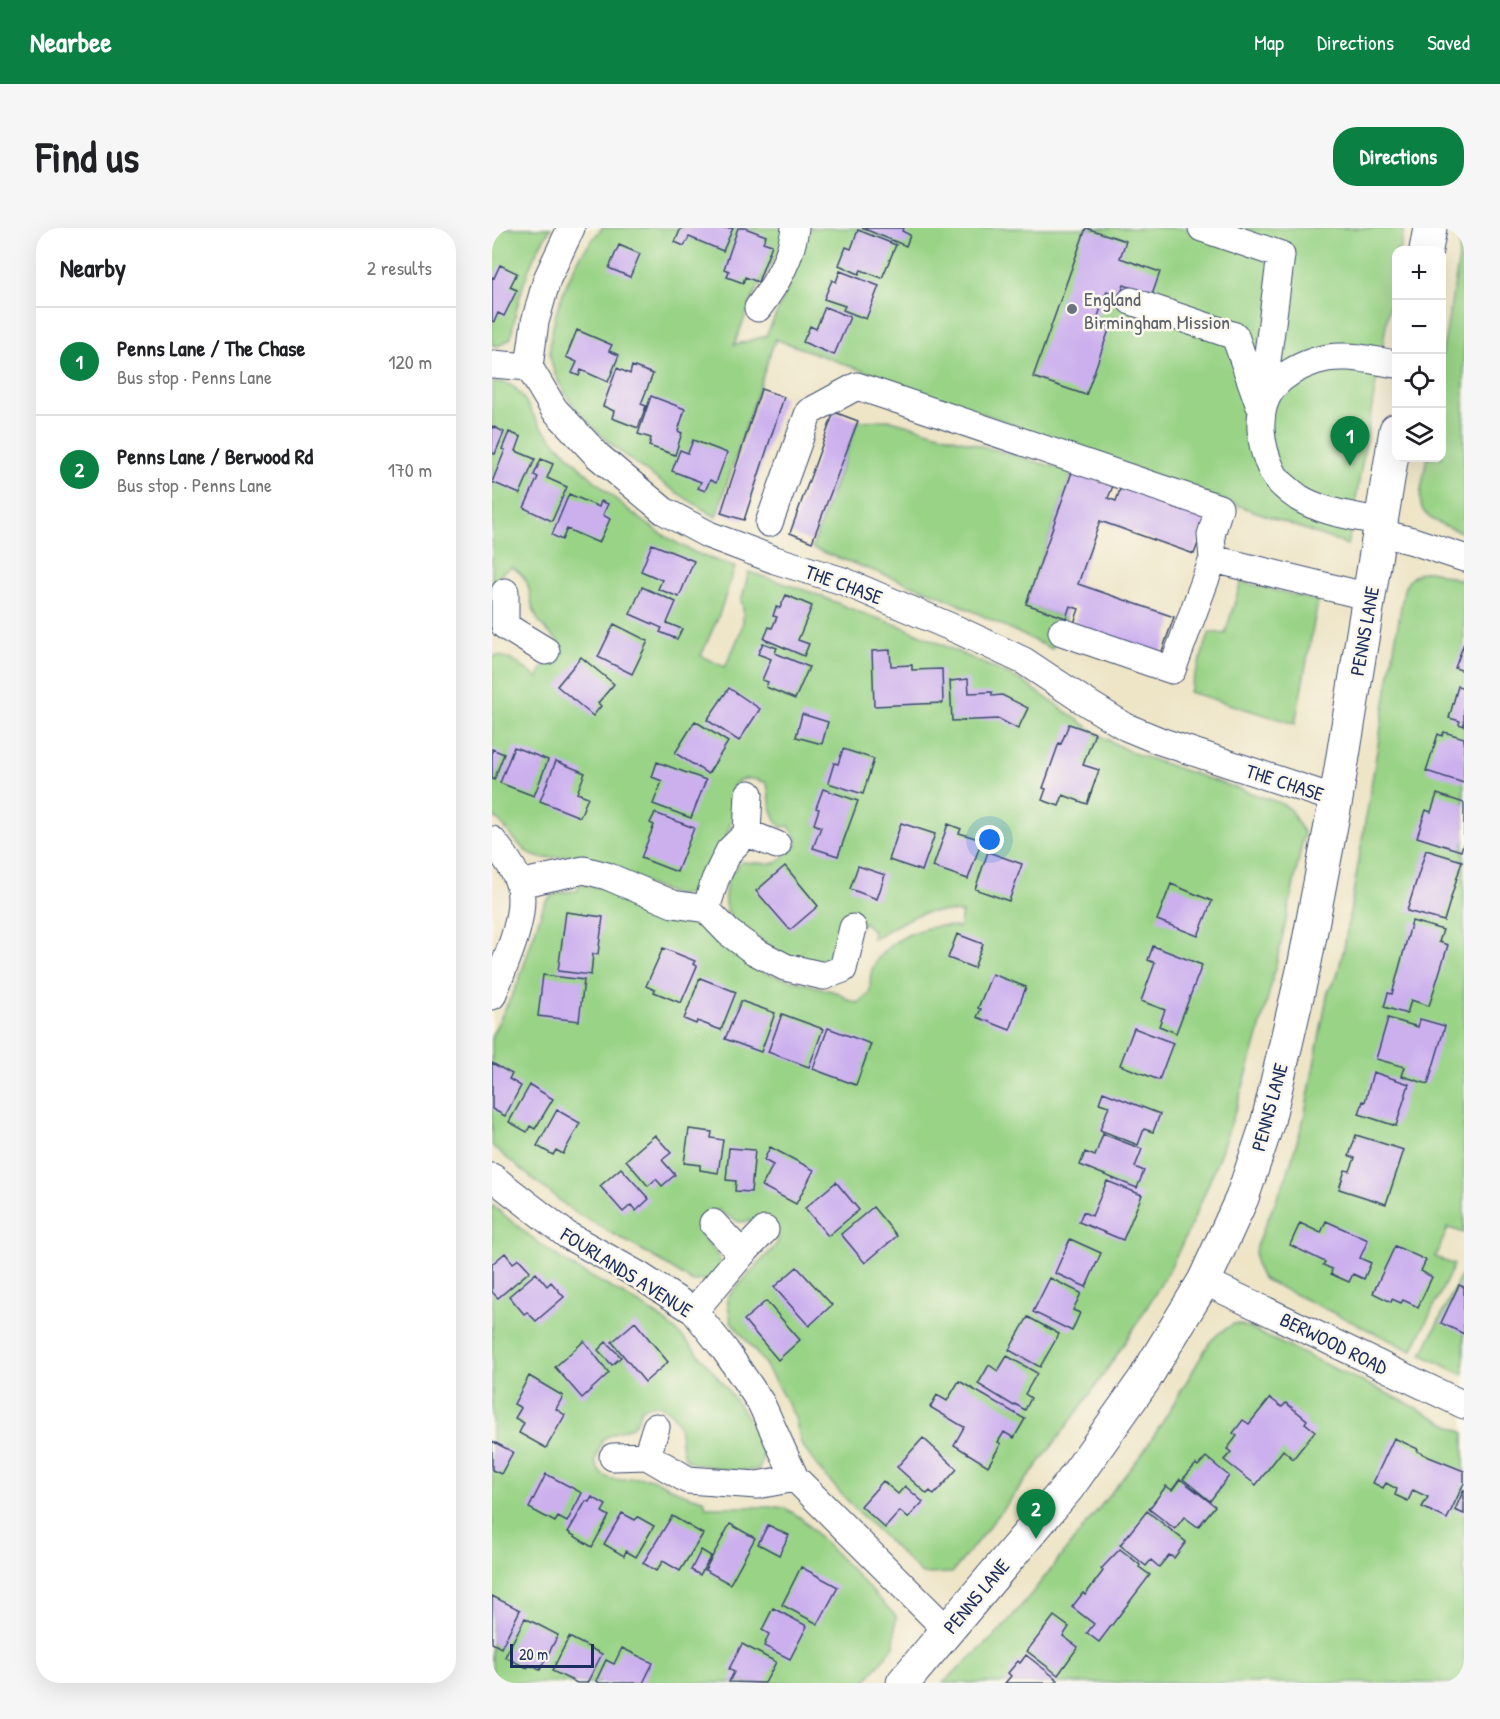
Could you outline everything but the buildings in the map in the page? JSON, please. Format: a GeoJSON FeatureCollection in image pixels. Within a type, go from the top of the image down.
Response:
{"type":"FeatureCollection","features":[{"type":"Feature","properties":{"kind":"main road"},"geometry":{"type":"LineString","coordinates":[[1427,246],[1430,228]]}},
{"type":"Feature","properties":{"kind":"main road","name":"PENNS LANE"},"geometry":{"type":"LineString","coordinates":[[903,1683],[1069,1486],[1144,1380],[1204,1281],[1242,1198],[1268,1121],[1305,962],[1336,799],[1392,458]]}},
{"type":"Feature","properties":{"kind":"street"},"geometry":{"type":"LineString","coordinates":[[492,364],[529,368],[535,322],[547,279],[571,228]]}},
{"type":"Feature","properties":{"kind":"street"},"geometry":{"type":"LineString","coordinates":[[758,308],[781,274],[789,255],[795,228]]}},
{"type":"Feature","properties":{"kind":"street"},"geometry":{"type":"LineString","coordinates":[[1202,228],[1281,255],[1261,410],[1262,442],[1274,475],[1299,498],[1331,512],[1464,558]]}},
{"type":"Feature","properties":{"kind":"street"},"geometry":{"type":"LineString","coordinates":[[1131,301],[1235,336],[1261,410]]}},
{"type":"Feature","properties":{"kind":"street"},"geometry":{"type":"LineString","coordinates":[[1261,410],[1273,387],[1296,368],[1318,360],[1347,357],[1392,363]]}},
{"type":"Feature","properties":{"kind":"street","name":"THE CHASE"},"geometry":{"type":"LineString","coordinates":[[529,368],[554,409],[598,456],[664,511],[709,535],[775,560],[843,581],[1024,660],[1126,726],[1160,741],[1336,799]]}},
{"type":"Feature","properties":{"kind":"street"},"geometry":{"type":"LineString","coordinates":[[769,523],[809,412],[857,386],[1219,508],[1211,535],[1213,559],[1172,670],[1062,632]]}},
{"type":"Feature","properties":{"kind":"street"},"geometry":{"type":"LineString","coordinates":[[1213,559],[1370,597]]}},
{"type":"Feature","properties":{"kind":"street"},"geometry":{"type":"LineString","coordinates":[[505,592],[498,632],[546,651]]}},
{"type":"Feature","properties":{"kind":"street"},"geometry":{"type":"LineString","coordinates":[[706,909],[715,880],[729,851],[747,833],[748,794]]}},
{"type":"Feature","properties":{"kind":"street"},"geometry":{"type":"LineString","coordinates":[[747,833],[777,844]]}},
{"type":"Feature","properties":{"kind":"street"},"geometry":{"type":"LineString","coordinates":[[492,840],[504,854],[519,884],[520,910],[514,937],[492,996]]}},
{"type":"Feature","properties":{"kind":"street"},"geometry":{"type":"LineString","coordinates":[[519,884],[584,870],[607,876],[674,903],[706,909],[729,932],[754,951],[785,967],[824,976],[850,976],[853,928]]}},
{"type":"Feature","properties":{"kind":"street","name":"FOURLANDS AVENUE"},"geometry":{"type":"LineString","coordinates":[[492,1177],[567,1235],[640,1276],[694,1311],[725,1350],[761,1402],[795,1478],[947,1630]]}},
{"type":"Feature","properties":{"kind":"street"},"geometry":{"type":"LineString","coordinates":[[713,1223],[742,1254]]}},
{"type":"Feature","properties":{"kind":"street"},"geometry":{"type":"LineString","coordinates":[[694,1311],[765,1230]]}},
{"type":"Feature","properties":{"kind":"street","name":"BERWOOD ROAD"},"geometry":{"type":"LineString","coordinates":[[1204,1281],[1464,1405]]}},
{"type":"Feature","properties":{"kind":"street"},"geometry":{"type":"LineString","coordinates":[[647,1455],[656,1427]]}},
{"type":"Feature","properties":{"kind":"street"},"geometry":{"type":"LineString","coordinates":[[613,1457],[647,1455],[688,1480],[757,1485],[795,1478]]}},
{"type":"Feature","properties":{"kind":"green space"},"geometry":{"type":"Polygon","coordinates":[[[492,228],[551,228],[536,253],[525,280],[511,338],[498,346],[492,345],[492,228]]]}},
{"type":"Feature","properties":{"kind":"green space"},"geometry":{"type":"Polygon","coordinates":[[[602,228],[787,228],[786,239],[754,295],[734,345],[766,336],[790,283],[808,228],[1404,228],[1401,246],[1392,246],[1392,291],[1348,545],[775,339],[716,517],[670,488],[619,451],[576,408],[560,385],[551,361],[551,336],[563,293],[574,267],[602,228]]]}},
{"type":"Feature","properties":{"kind":"green space"},"geometry":{"type":"Polygon","coordinates":[[[1462,228],[1464,228],[1464,533],[1434,521],[1426,515],[1420,500],[1426,462],[1446,462],[1446,332],[1462,228]]]}},
{"type":"Feature","properties":{"kind":"green space"},"geometry":{"type":"Polygon","coordinates":[[[492,382],[506,383],[515,388],[543,429],[595,481],[634,514],[676,542],[701,555],[735,567],[719,615],[701,656],[725,667],[742,626],[741,601],[749,572],[903,627],[1022,681],[1101,736],[1130,752],[1280,803],[1289,808],[1304,833],[1268,999],[1236,1110],[1195,1216],[1171,1266],[1115,1358],[1048,1452],[952,1573],[922,1574],[854,1508],[820,1470],[801,1444],[795,1417],[765,1364],[731,1321],[727,1298],[777,1244],[778,1237],[774,1227],[762,1220],[739,1222],[718,1210],[704,1215],[699,1223],[700,1236],[715,1251],[721,1263],[712,1284],[700,1280],[693,1282],[574,1212],[492,1146],[492,1035],[518,983],[545,902],[553,896],[563,892],[578,891],[579,884],[603,888],[701,922],[766,973],[839,993],[848,1000],[858,1003],[868,994],[873,967],[888,948],[898,940],[922,929],[947,926],[959,928],[962,913],[923,913],[905,920],[872,939],[873,931],[864,922],[827,962],[796,963],[732,921],[725,904],[727,882],[742,862],[775,863],[797,846],[797,838],[789,826],[781,827],[775,817],[767,783],[756,780],[743,779],[733,787],[733,814],[720,852],[702,887],[687,894],[676,895],[581,860],[580,855],[547,858],[535,856],[528,853],[492,815],[492,656],[505,657],[538,678],[545,665],[559,653],[560,643],[537,618],[527,584],[512,567],[503,572],[492,585],[492,382]]]}},
{"type":"Feature","properties":{"kind":"green space"},"geometry":{"type":"Polygon","coordinates":[[[891,420],[1072,472],[1026,604],[1066,618],[1052,649],[939,595],[812,548],[858,421],[891,420]]]}},
{"type":"Feature","properties":{"kind":"green space"},"geometry":{"type":"Polygon","coordinates":[[[1431,571],[1464,581],[1464,1233],[1446,1227],[1448,1228],[1435,1257],[1454,1265],[1412,1351],[1263,1279],[1257,1267],[1255,1255],[1256,1246],[1287,1175],[1304,1118],[1328,991],[1337,976],[1344,948],[1404,589],[1414,576],[1431,571]]]}},
{"type":"Feature","properties":{"kind":"green space"},"geometry":{"type":"Polygon","coordinates":[[[1241,582],[1318,601],[1295,724],[1189,692],[1210,632],[1225,634],[1241,582]]]}},
{"type":"Feature","properties":{"kind":"green space"},"geometry":{"type":"Polygon","coordinates":[[[492,1205],[553,1254],[647,1309],[669,1325],[693,1348],[722,1382],[747,1417],[763,1450],[759,1469],[731,1470],[690,1462],[682,1451],[680,1429],[673,1415],[663,1407],[651,1405],[641,1409],[632,1427],[603,1439],[595,1461],[600,1472],[615,1479],[642,1477],[654,1480],[689,1496],[704,1499],[706,1507],[785,1508],[801,1518],[896,1616],[894,1646],[864,1683],[492,1683],[492,1205]]]}},
{"type":"Feature","properties":{"kind":"green space"},"geometry":{"type":"Polygon","coordinates":[[[1464,1269],[1464,1375],[1422,1355],[1464,1269]]]}},
{"type":"Feature","properties":{"kind":"green space"},"geometry":{"type":"Polygon","coordinates":[[[1233,1324],[1240,1324],[1405,1402],[1464,1433],[1464,1683],[943,1683],[999,1632],[1032,1593],[1144,1451],[1209,1343],[1233,1324]]]}},
{"type":"Feature","properties":{"kind":"place","name":"England Birmingham Mission"},"geometry":{"type":"Point","coordinates":[1072,309]}},
{"type":"Feature","properties":{"kind":"place","name":"Penns Lane / The Chase"},"geometry":{"type":"Point","coordinates":[1350,466]}},
{"type":"Feature","properties":{"kind":"place","name":"Penns Lane / Berwood Rd"},"geometry":{"type":"Point","coordinates":[1036,1539]}}]}
